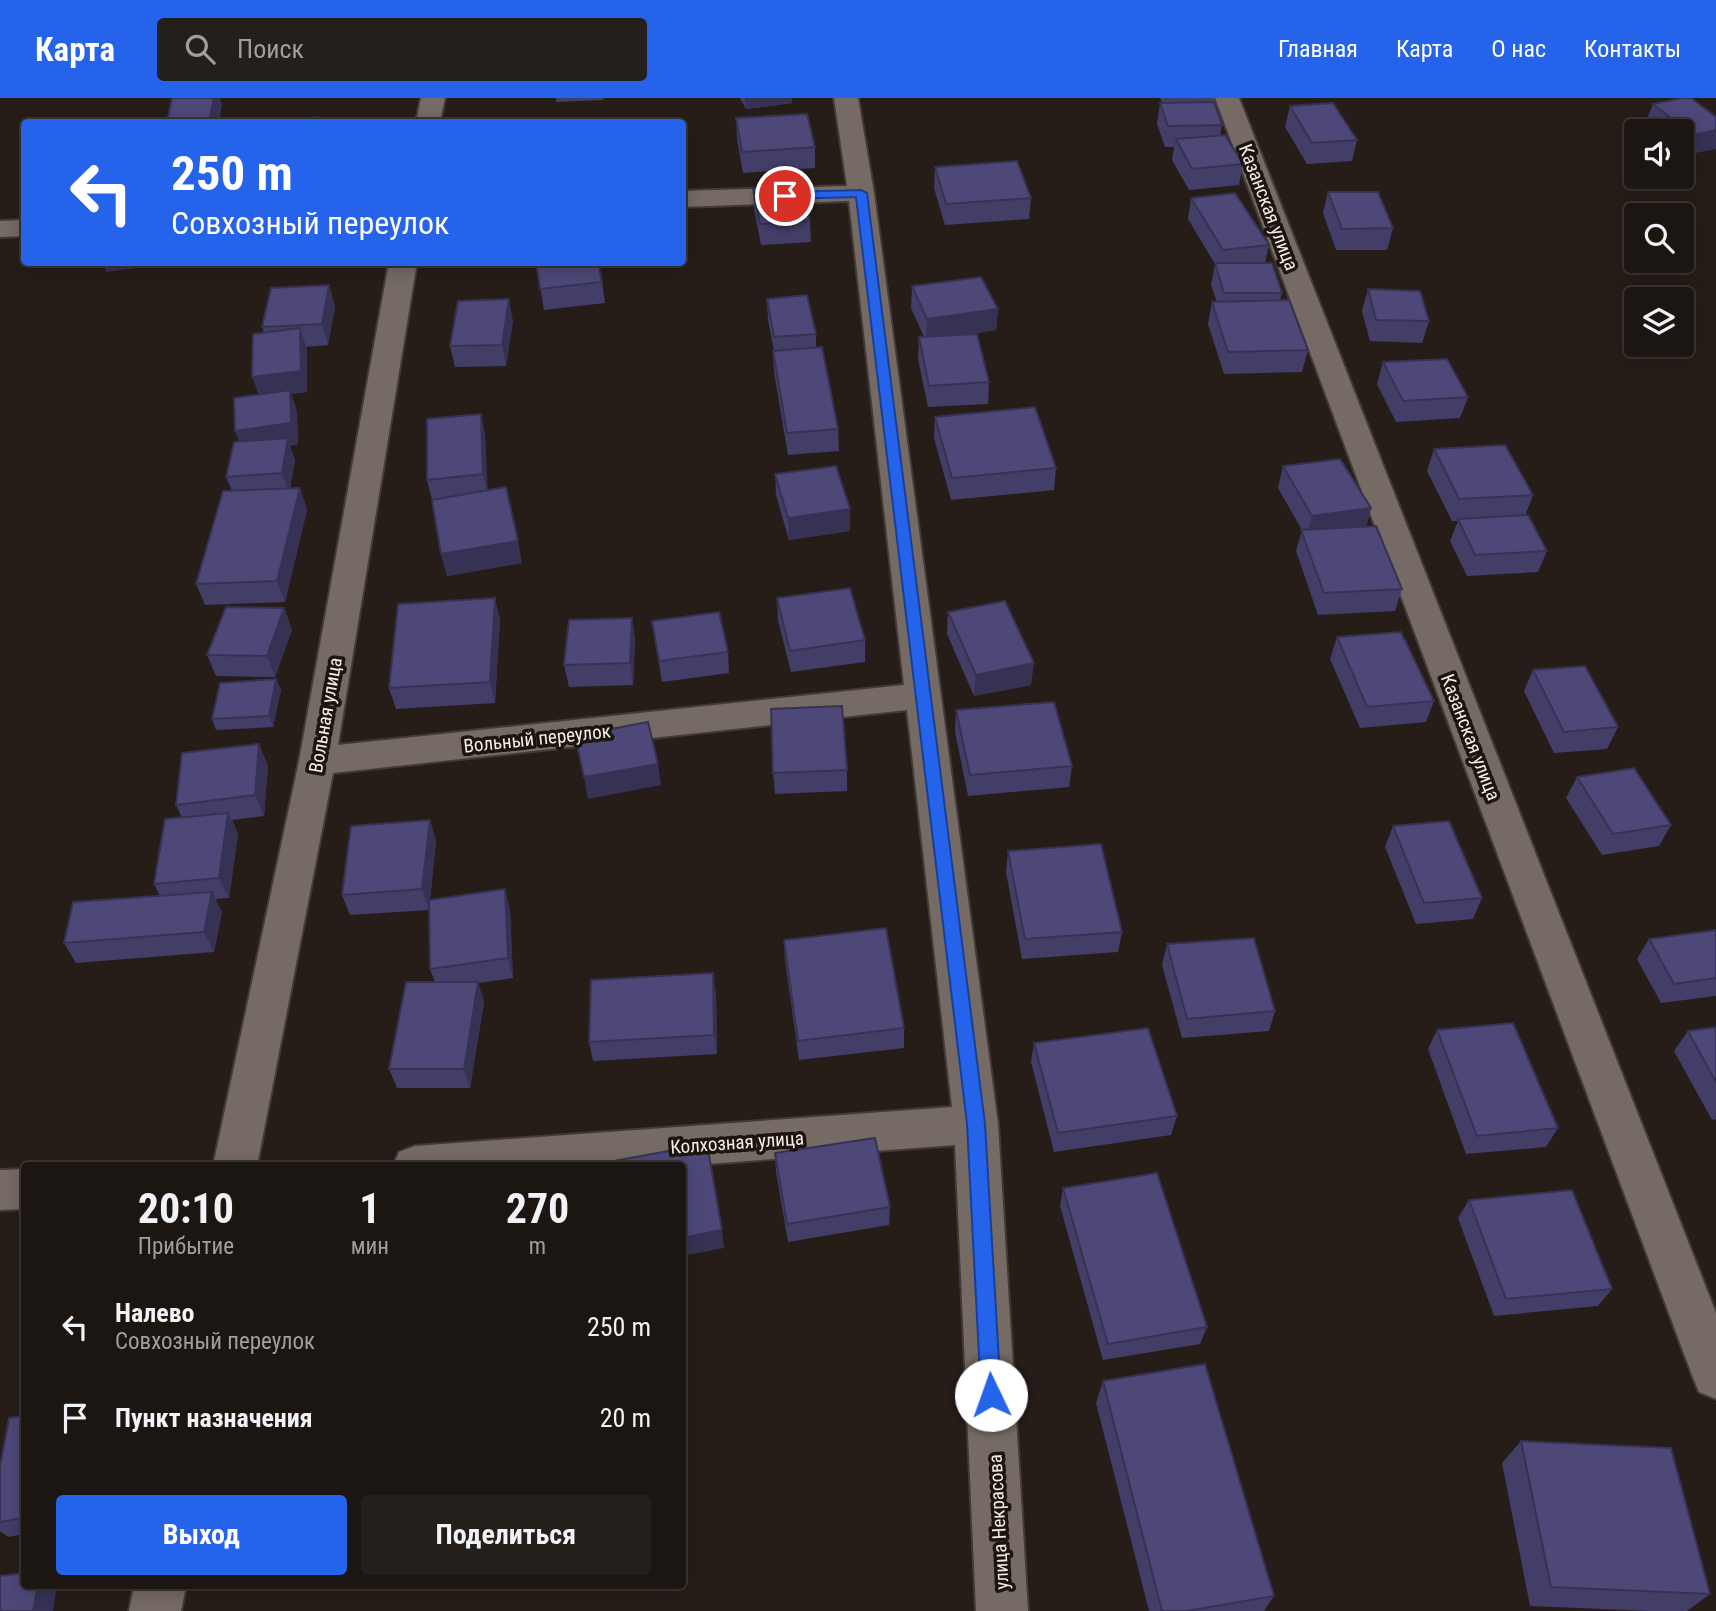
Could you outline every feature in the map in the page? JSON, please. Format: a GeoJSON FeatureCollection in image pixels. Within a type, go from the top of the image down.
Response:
{"type":"FeatureCollection","features":[{"type":"Feature","properties":{"kind":"street"},"geometry":{"type":"LineString","coordinates":[[429,119],[433,98]]}},
{"type":"Feature","properties":{"kind":"street","name":"улица Некрасова"},"geometry":{"type":"LineString","coordinates":[[846,98],[861,193],[976,1124],[1002,1611]]}},
{"type":"Feature","properties":{"kind":"street","name":"Казанская улица"},"geometry":{"type":"LineString","coordinates":[[1227,98],[1716,1375]]}},
{"type":"Feature","properties":{"kind":"street"},"geometry":{"type":"LineString","coordinates":[[686,199],[861,193]]}},
{"type":"Feature","properties":{"kind":"street"},"geometry":{"type":"LineString","coordinates":[[0,229],[21,228]]}},
{"type":"Feature","properties":{"kind":"street","name":"Вольная улица"},"geometry":{"type":"LineString","coordinates":[[236,1162],[317,761],[401,266]]}},
{"type":"Feature","properties":{"kind":"street","name":"Вольный переулок"},"geometry":{"type":"LineString","coordinates":[[317,761],[923,696]]}},
{"type":"Feature","properties":{"kind":"street","name":"Колхозная улица"},"geometry":{"type":"LineString","coordinates":[[468,1162],[976,1124]]}},
{"type":"Feature","properties":{"kind":"street"},"geometry":{"type":"LineString","coordinates":[[0,1191],[21,1189]]}},
{"type":"Feature","properties":{"kind":"street"},"geometry":{"type":"LineString","coordinates":[[155,1611],[159,1589]]}},
{"type":"Feature","properties":{"kind":"building"},"geometry":{"type":"Polygon","coordinates":[[[172,98],[214,98],[210,119],[168,119],[172,98]]]}},
{"type":"Feature","properties":{"kind":"building"},"geometry":{"type":"Polygon","coordinates":[[[1691,98],[1716,117],[1716,130],[1694,135],[1694,119],[1672,119],[1653,104],[1691,98]]]}},
{"type":"Feature","properties":{"kind":"building"},"geometry":{"type":"Polygon","coordinates":[[[1214,102],[1222,125],[1168,126],[1160,103],[1214,102]]]}},
{"type":"Feature","properties":{"kind":"building"},"geometry":{"type":"Polygon","coordinates":[[[1333,103],[1357,140],[1312,143],[1290,106],[1333,103]]]}},
{"type":"Feature","properties":{"kind":"building"},"geometry":{"type":"Polygon","coordinates":[[[807,114],[815,147],[742,152],[736,118],[807,114]]]}},
{"type":"Feature","properties":{"kind":"building"},"geometry":{"type":"Polygon","coordinates":[[[1225,135],[1243,164],[1192,169],[1176,139],[1225,135]]]}},
{"type":"Feature","properties":{"kind":"building"},"geometry":{"type":"Polygon","coordinates":[[[1017,161],[1031,198],[946,204],[935,167],[1017,161]]]}},
{"type":"Feature","properties":{"kind":"building"},"geometry":{"type":"Polygon","coordinates":[[[802,185],[810,221],[760,224],[753,188],[802,185]]]}},
{"type":"Feature","properties":{"kind":"building"},"geometry":{"type":"Polygon","coordinates":[[[1328,192],[1378,192],[1393,228],[1342,229],[1328,192]]]}},
{"type":"Feature","properties":{"kind":"building"},"geometry":{"type":"Polygon","coordinates":[[[1235,193],[1269,245],[1223,250],[1191,198],[1235,193]]]}},
{"type":"Feature","properties":{"kind":"building"},"geometry":{"type":"Polygon","coordinates":[[[1215,263],[1272,263],[1282,293],[1224,293],[1215,263]]]}},
{"type":"Feature","properties":{"kind":"building"},"geometry":{"type":"Polygon","coordinates":[[[537,266],[599,266],[602,282],[540,289],[537,266]]]}},
{"type":"Feature","properties":{"kind":"building"},"geometry":{"type":"Polygon","coordinates":[[[981,277],[998,309],[927,319],[912,286],[981,277]]]}},
{"type":"Feature","properties":{"kind":"building"},"geometry":{"type":"Polygon","coordinates":[[[329,285],[322,324],[262,327],[271,288],[329,285]]]}},
{"type":"Feature","properties":{"kind":"building"},"geometry":{"type":"Polygon","coordinates":[[[1368,289],[1420,291],[1429,321],[1376,320],[1368,289]]]}},
{"type":"Feature","properties":{"kind":"building"},"geometry":{"type":"Polygon","coordinates":[[[807,295],[816,334],[774,337],[767,299],[807,295]]]}},
{"type":"Feature","properties":{"kind":"building"},"geometry":{"type":"Polygon","coordinates":[[[509,299],[502,345],[450,346],[458,301],[509,299]]]}},
{"type":"Feature","properties":{"kind":"building"},"geometry":{"type":"Polygon","coordinates":[[[1289,300],[1308,350],[1228,352],[1212,302],[1289,300]]]}},
{"type":"Feature","properties":{"kind":"building"},"geometry":{"type":"Polygon","coordinates":[[[300,328],[301,371],[252,377],[253,334],[300,328]]]}},
{"type":"Feature","properties":{"kind":"building"},"geometry":{"type":"Polygon","coordinates":[[[977,334],[989,382],[929,386],[919,337],[977,334]]]}},
{"type":"Feature","properties":{"kind":"building"},"geometry":{"type":"Polygon","coordinates":[[[822,347],[838,429],[787,433],[773,351],[822,347]]]}},
{"type":"Feature","properties":{"kind":"building"},"geometry":{"type":"Polygon","coordinates":[[[1447,359],[1468,397],[1403,401],[1383,362],[1447,359]]]}},
{"type":"Feature","properties":{"kind":"building"},"geometry":{"type":"Polygon","coordinates":[[[290,390],[291,423],[235,431],[234,398],[290,390]]]}},
{"type":"Feature","properties":{"kind":"building"},"geometry":{"type":"Polygon","coordinates":[[[1035,407],[1056,468],[952,478],[935,417],[1035,407]]]}},
{"type":"Feature","properties":{"kind":"building"},"geometry":{"type":"Polygon","coordinates":[[[481,414],[483,474],[427,480],[427,419],[481,414]]]}},
{"type":"Feature","properties":{"kind":"building"},"geometry":{"type":"Polygon","coordinates":[[[288,438],[282,473],[226,477],[234,442],[288,438]]]}},
{"type":"Feature","properties":{"kind":"building"},"geometry":{"type":"Polygon","coordinates":[[[1505,445],[1533,495],[1459,499],[1434,449],[1505,445]]]}},
{"type":"Feature","properties":{"kind":"building"},"geometry":{"type":"Polygon","coordinates":[[[1340,459],[1371,508],[1312,516],[1283,466],[1340,459]]]}},
{"type":"Feature","properties":{"kind":"building"},"geometry":{"type":"Polygon","coordinates":[[[836,466],[850,509],[788,518],[775,474],[836,466]]]}},
{"type":"Feature","properties":{"kind":"building"},"geometry":{"type":"Polygon","coordinates":[[[506,487],[518,541],[441,554],[432,500],[506,487]]]}},
{"type":"Feature","properties":{"kind":"building"},"geometry":{"type":"Polygon","coordinates":[[[300,488],[277,581],[196,584],[223,491],[300,488]]]}},
{"type":"Feature","properties":{"kind":"building"},"geometry":{"type":"Polygon","coordinates":[[[1528,515],[1547,551],[1475,555],[1458,519],[1528,515]]]}},
{"type":"Feature","properties":{"kind":"building"},"geometry":{"type":"Polygon","coordinates":[[[1376,526],[1402,589],[1324,593],[1301,530],[1376,526]]]}},
{"type":"Feature","properties":{"kind":"building"},"geometry":{"type":"Polygon","coordinates":[[[850,588],[865,640],[790,651],[777,598],[850,588]]]}},
{"type":"Feature","properties":{"kind":"building"},"geometry":{"type":"Polygon","coordinates":[[[495,598],[490,682],[389,688],[398,604],[495,598]]]}},
{"type":"Feature","properties":{"kind":"building"},"geometry":{"type":"Polygon","coordinates":[[[1005,601],[1034,663],[976,675],[948,612],[1005,601]]]}},
{"type":"Feature","properties":{"kind":"building"},"geometry":{"type":"Polygon","coordinates":[[[226,607],[284,608],[267,656],[207,655],[226,607]]]}},
{"type":"Feature","properties":{"kind":"building"},"geometry":{"type":"Polygon","coordinates":[[[719,612],[728,652],[659,661],[652,621],[719,612]]]}},
{"type":"Feature","properties":{"kind":"building"},"geometry":{"type":"Polygon","coordinates":[[[632,618],[630,663],[564,665],[569,620],[632,618]]]}},
{"type":"Feature","properties":{"kind":"building"},"geometry":{"type":"Polygon","coordinates":[[[1401,632],[1434,701],[1367,707],[1337,637],[1401,632]]]}},
{"type":"Feature","properties":{"kind":"building"},"geometry":{"type":"Polygon","coordinates":[[[1585,666],[1618,727],[1564,732],[1533,670],[1585,666]]]}},
{"type":"Feature","properties":{"kind":"building"},"geometry":{"type":"Polygon","coordinates":[[[276,679],[269,716],[212,719],[220,683],[276,679]]]}},
{"type":"Feature","properties":{"kind":"building"},"geometry":{"type":"Polygon","coordinates":[[[1054,702],[1072,766],[970,775],[956,710],[1054,702]]]}},
{"type":"Feature","properties":{"kind":"building"},"geometry":{"type":"Polygon","coordinates":[[[842,706],[847,770],[773,773],[771,709],[842,706]]]}},
{"type":"Feature","properties":{"kind":"building"},"geometry":{"type":"Polygon","coordinates":[[[648,722],[658,764],[584,777],[575,736],[648,722]]]}},
{"type":"Feature","properties":{"kind":"building"},"geometry":{"type":"Polygon","coordinates":[[[259,744],[255,795],[176,805],[182,753],[259,744]]]}},
{"type":"Feature","properties":{"kind":"building"},"geometry":{"type":"Polygon","coordinates":[[[1634,768],[1671,825],[1613,834],[1577,777],[1634,768]]]}},
{"type":"Feature","properties":{"kind":"building"},"geometry":{"type":"Polygon","coordinates":[[[228,813],[219,878],[154,884],[165,819],[228,813]]]}},
{"type":"Feature","properties":{"kind":"building"},"geometry":{"type":"Polygon","coordinates":[[[430,820],[422,889],[342,895],[351,826],[430,820]]]}},
{"type":"Feature","properties":{"kind":"building"},"geometry":{"type":"Polygon","coordinates":[[[1449,821],[1482,898],[1424,903],[1393,826],[1449,821]]]}},
{"type":"Feature","properties":{"kind":"building"},"geometry":{"type":"Polygon","coordinates":[[[1101,844],[1122,932],[1025,939],[1008,851],[1101,844]]]}},
{"type":"Feature","properties":{"kind":"building"},"geometry":{"type":"Polygon","coordinates":[[[505,889],[508,958],[430,969],[429,900],[505,889]]]}},
{"type":"Feature","properties":{"kind":"building"},"geometry":{"type":"Polygon","coordinates":[[[212,892],[204,932],[64,943],[73,902],[212,892]]]}},
{"type":"Feature","properties":{"kind":"building"},"geometry":{"type":"Polygon","coordinates":[[[886,928],[904,1028],[798,1041],[784,940],[886,928]]]}},
{"type":"Feature","properties":{"kind":"building"},"geometry":{"type":"Polygon","coordinates":[[[1716,930],[1716,978],[1674,984],[1649,939],[1716,930]]]}},
{"type":"Feature","properties":{"kind":"building"},"geometry":{"type":"Polygon","coordinates":[[[1254,938],[1275,1011],[1187,1019],[1167,944],[1254,938]]]}},
{"type":"Feature","properties":{"kind":"building"},"geometry":{"type":"Polygon","coordinates":[[[713,973],[714,1035],[589,1042],[591,980],[713,973]]]}},
{"type":"Feature","properties":{"kind":"building"},"geometry":{"type":"Polygon","coordinates":[[[406,982],[478,982],[464,1069],[389,1069],[406,982]]]}},
{"type":"Feature","properties":{"kind":"building"},"geometry":{"type":"Polygon","coordinates":[[[1513,1023],[1558,1128],[1477,1136],[1437,1030],[1513,1023]]]}},
{"type":"Feature","properties":{"kind":"building"},"geometry":{"type":"Polygon","coordinates":[[[1716,1027],[1716,1082],[1688,1031],[1716,1027]]]}},
{"type":"Feature","properties":{"kind":"building"},"geometry":{"type":"Polygon","coordinates":[[[1148,1028],[1177,1116],[1058,1133],[1034,1043],[1148,1028]]]}},
{"type":"Feature","properties":{"kind":"building"},"geometry":{"type":"Polygon","coordinates":[[[875,1138],[890,1207],[787,1224],[775,1153],[875,1138]]]}},
{"type":"Feature","properties":{"kind":"building"},"geometry":{"type":"Polygon","coordinates":[[[707,1144],[722,1230],[686,1237],[686,1162],[608,1162],[707,1144]]]}},
{"type":"Feature","properties":{"kind":"building"},"geometry":{"type":"Polygon","coordinates":[[[1157,1173],[1207,1327],[1108,1344],[1063,1188],[1157,1173]]]}},
{"type":"Feature","properties":{"kind":"building"},"geometry":{"type":"Polygon","coordinates":[[[1572,1190],[1612,1289],[1506,1299],[1469,1200],[1572,1190]]]}},
{"type":"Feature","properties":{"kind":"building"},"geometry":{"type":"Polygon","coordinates":[[[1205,1364],[1274,1596],[1187,1611],[1162,1611],[1103,1381],[1205,1364]]]}},
{"type":"Feature","properties":{"kind":"building"},"geometry":{"type":"Polygon","coordinates":[[[21,1416],[21,1518],[0,1522],[0,1467],[9,1418],[21,1416]]]}},
{"type":"Feature","properties":{"kind":"building"},"geometry":{"type":"Polygon","coordinates":[[[1521,1441],[1671,1448],[1710,1594],[1551,1587],[1521,1441]]]}},
{"type":"Feature","properties":{"kind":"building"},"geometry":{"type":"Polygon","coordinates":[[[21,1573],[21,1589],[37,1589],[33,1611],[0,1611],[0,1576],[21,1573]]]}},
{"type":"Feature","properties":{"kind":"route"},"geometry":{"type":"LineString","coordinates":[[785,196],[861,193],[976,1124],[991,1395]]}}]}
